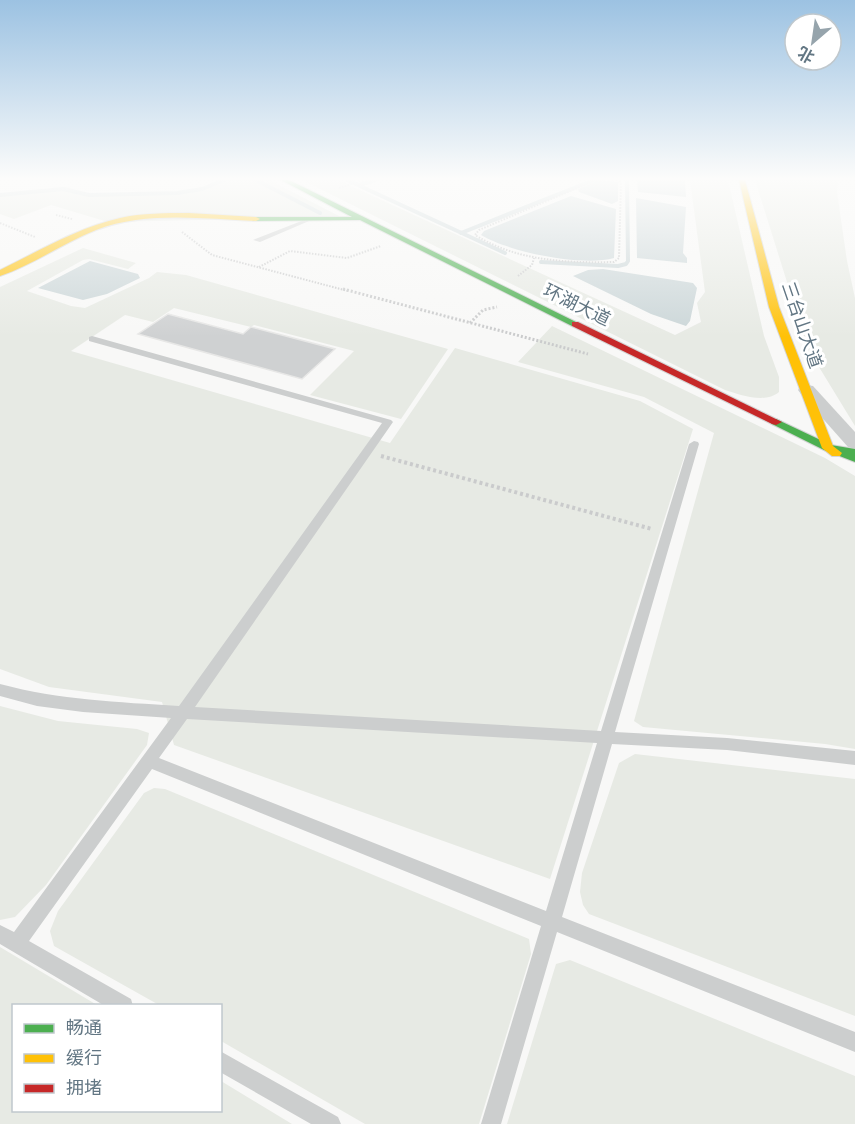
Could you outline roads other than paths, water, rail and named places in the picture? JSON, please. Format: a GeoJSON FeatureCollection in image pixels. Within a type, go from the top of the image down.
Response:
{"type":"FeatureCollection","features":[{"type":"Feature","properties":{"kind":"street"},"geometry":{"type":"LineString","coordinates":[[0,273],[87,232]]}},
{"type":"Feature","properties":{"kind":"street","name":"环湖大道"},"geometry":{"type":"LineString","coordinates":[[389,232],[828,448],[855,458]]}},
{"type":"Feature","properties":{"kind":"street","name":"三台山大道"},"geometry":{"type":"LineString","coordinates":[[755,232],[774,307],[828,448]]}},
{"type":"Feature","properties":{"kind":"street"},"geometry":{"type":"LineString","coordinates":[[804,386],[855,443]]}},
{"type":"Feature","properties":{"kind":"street"},"geometry":{"type":"LineString","coordinates":[[828,448],[855,453]]}},
{"type":"Feature","properties":{"kind":"street"},"geometry":{"type":"LineString","coordinates":[[828,448],[855,466]]}},
{"type":"Feature","properties":{"kind":"lane"},"geometry":{"type":"LineString","coordinates":[[257,240],[276,232]]}},
{"type":"Feature","properties":{"kind":"lane"},"geometry":{"type":"LineString","coordinates":[[16,944],[149,761],[388,422],[92,339]]}},
{"type":"Feature","properties":{"kind":"lane"},"geometry":{"type":"LineString","coordinates":[[490,1124],[694,444]]}},
{"type":"Feature","properties":{"kind":"lane"},"geometry":{"type":"LineString","coordinates":[[0,690],[37,700],[183,713],[727,744],[855,758]]}},
{"type":"Feature","properties":{"kind":"lane"},"geometry":{"type":"LineString","coordinates":[[149,761],[855,1042]]}},
{"type":"Feature","properties":{"kind":"lane"},"geometry":{"type":"LineString","coordinates":[[0,934],[122,1004]]}},
{"type":"Feature","properties":{"kind":"lane"},"geometry":{"type":"LineString","coordinates":[[222,1062],[331,1124]]}},
{"type":"Feature","properties":{"kind":"waterway"},"geometry":{"type":"LineString","coordinates":[[541,262],[618,266],[626,264],[628,261],[628,232]]}},
{"type":"Feature","properties":{"kind":"waterway"},"geometry":{"type":"LineString","coordinates":[[461,233],[505,253]]}}]}
